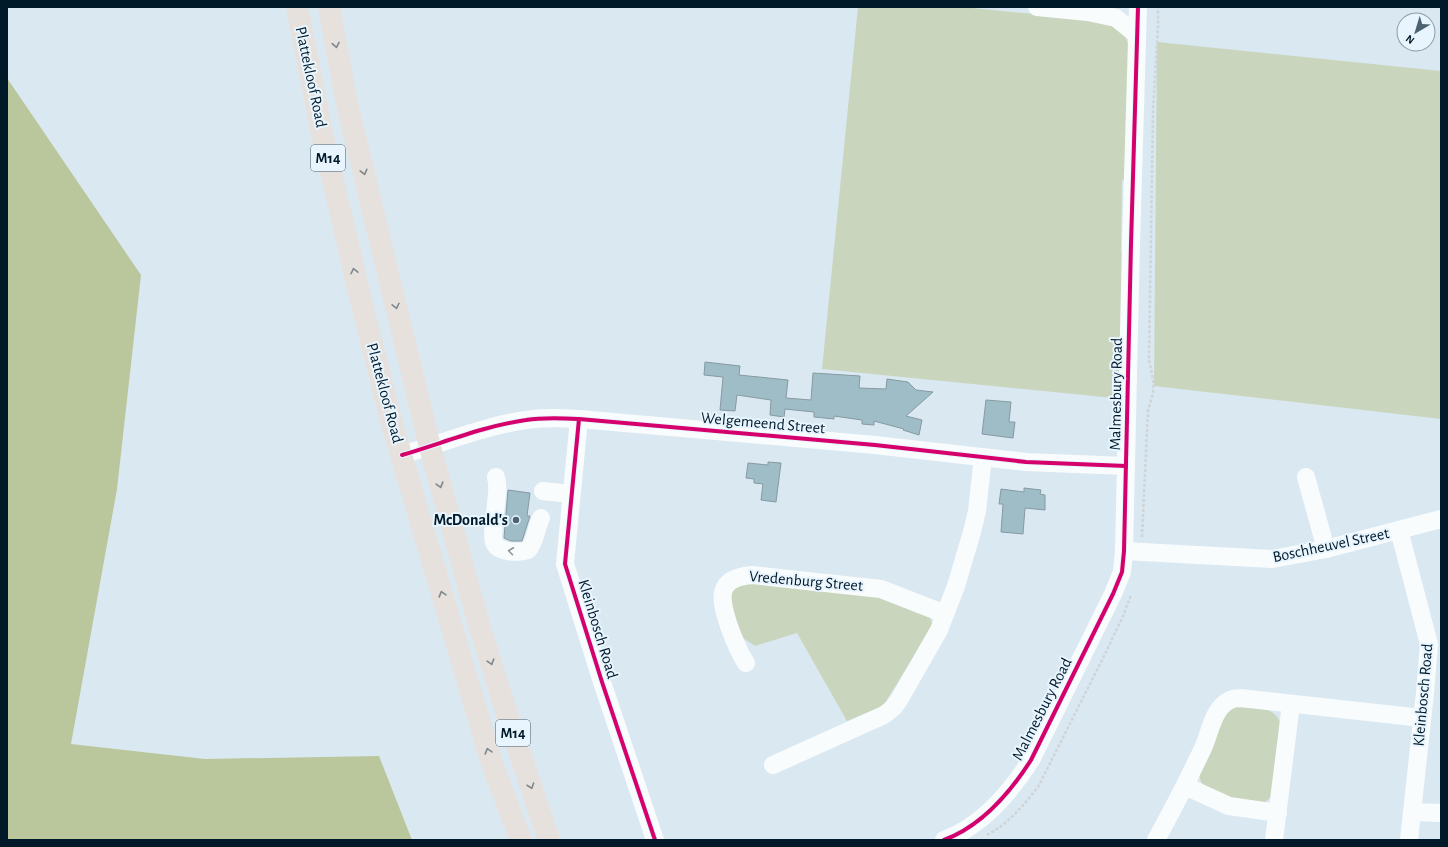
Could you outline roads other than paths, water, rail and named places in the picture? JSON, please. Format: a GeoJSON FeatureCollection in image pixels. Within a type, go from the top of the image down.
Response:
{"type":"FeatureCollection","features":[{"type":"Feature","properties":{"kind":"main road","name":"Plattekloof Road"},"geometry":{"type":"LineString","coordinates":[[297,7],[324,138],[363,309],[392,424],[492,764],[521,840]]}},
{"type":"Feature","properties":{"kind":"main road","name":"Plattekloof Road"},"geometry":{"type":"LineString","coordinates":[[329,7],[347,104],[430,447],[480,625],[512,730],[549,840]]}},
{"type":"Feature","properties":{"kind":"street"},"geometry":{"type":"LineString","coordinates":[[1037,7],[1092,10],[1116,18],[1137,35]]}},
{"type":"Feature","properties":{"kind":"street","name":"Malmesbury Road"},"geometry":{"type":"LineString","coordinates":[[944,840],[955,836],[973,834],[992,809],[1006,795],[1022,775],[1031,760],[1114,594],[1122,572],[1124,551],[1138,7]]}},
{"type":"Feature","properties":{"kind":"street","name":"Welgemeend Street"},"geometry":{"type":"LineString","coordinates":[[402,455],[489,428],[527,420],[552,418],[579,419],[875,445],[1026,462],[1126,466]]}},
{"type":"Feature","properties":{"kind":"street","name":"Kleinbosch Road"},"geometry":{"type":"LineString","coordinates":[[579,419],[565,564],[602,682],[655,840]]}},
{"type":"Feature","properties":{"kind":"street"},"geometry":{"type":"LineString","coordinates":[[774,765],[884,715],[893,708],[899,700],[939,630],[956,586],[977,512],[983,457]]}},
{"type":"Feature","properties":{"kind":"street"},"geometry":{"type":"LineString","coordinates":[[496,477],[498,491],[493,537],[493,542],[495,545],[501,550],[519,552],[528,550],[534,540],[541,518]]}},
{"type":"Feature","properties":{"kind":"street"},"geometry":{"type":"LineString","coordinates":[[1306,477],[1326,548]]}},
{"type":"Feature","properties":{"kind":"street"},"geometry":{"type":"LineString","coordinates":[[543,491],[571,494]]}},
{"type":"Feature","properties":{"kind":"street","name":"Boschheuvel Street"},"geometry":{"type":"LineString","coordinates":[[1124,551],[1272,559],[1326,548],[1441,519]]}},
{"type":"Feature","properties":{"kind":"street","name":"Kleinbosch Road"},"geometry":{"type":"LineString","coordinates":[[1400,530],[1429,644],[1426,693],[1409,840]]}},
{"type":"Feature","properties":{"kind":"street","name":"Vredenburg Street"},"geometry":{"type":"LineString","coordinates":[[746,663],[738,651],[722,607],[721,597],[726,585],[739,576],[752,574],[881,589],[945,614]]}},
{"type":"Feature","properties":{"kind":"street"},"geometry":{"type":"LineString","coordinates":[[1156,840],[1185,786],[1205,744],[1216,713],[1228,700],[1240,698],[1422,718]]}},
{"type":"Feature","properties":{"kind":"street"},"geometry":{"type":"LineString","coordinates":[[1274,840],[1291,704]]}},
{"type":"Feature","properties":{"kind":"street"},"geometry":{"type":"LineString","coordinates":[[1185,786],[1221,804],[1278,813]]}},
{"type":"Feature","properties":{"kind":"street"},"geometry":{"type":"LineString","coordinates":[[1412,812],[1441,814]]}},
{"type":"Feature","properties":{"kind":"place","name":"McDonald's"},"geometry":{"type":"Point","coordinates":[516,520]}}]}
